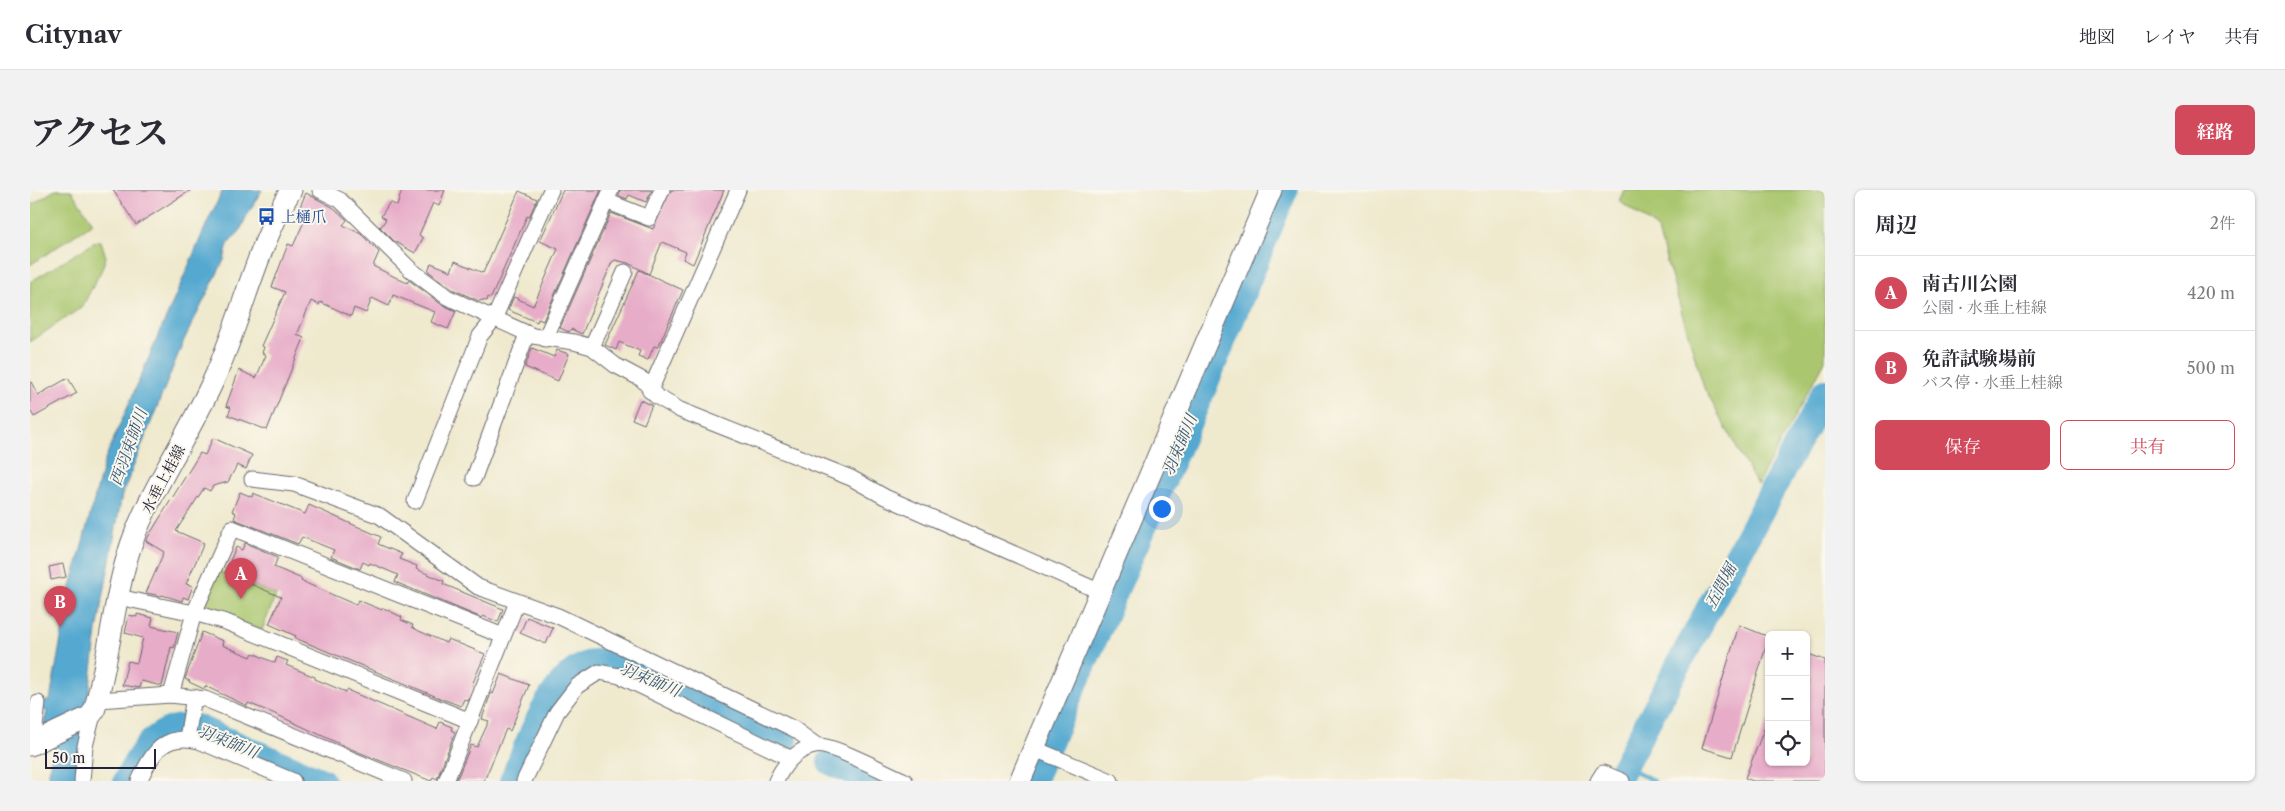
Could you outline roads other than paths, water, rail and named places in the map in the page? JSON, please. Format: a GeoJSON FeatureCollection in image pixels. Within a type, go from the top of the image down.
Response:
{"type":"FeatureCollection","features":[{"type":"Feature","properties":{"kind":"street","name":"水垂上桂線"},"geometry":{"type":"LineString","coordinates":[[94,710],[123,573],[140,523],[215,378],[272,228],[291,190]]}},
{"type":"Feature","properties":{"kind":"street"},"geometry":{"type":"LineString","coordinates":[[320,190],[340,200],[411,270],[447,297],[527,334],[592,347],[615,365],[643,380],[650,391],[680,410],[851,478],[884,497],[1102,592]]}},
{"type":"Feature","properties":{"kind":"street"},"geometry":{"type":"LineString","coordinates":[[415,501],[480,336],[494,319],[551,190]]}},
{"type":"Feature","properties":{"kind":"street"},"geometry":{"type":"LineString","coordinates":[[545,339],[608,195],[649,218],[662,190]]}},
{"type":"Feature","properties":{"kind":"street"},"geometry":{"type":"LineString","coordinates":[[650,391],[738,190]]}},
{"type":"Feature","properties":{"kind":"street"},"geometry":{"type":"LineString","coordinates":[[1020,781],[1102,592],[1271,190]]}},
{"type":"Feature","properties":{"kind":"street"},"geometry":{"type":"LineString","coordinates":[[592,347],[625,272]]}},
{"type":"Feature","properties":{"kind":"street"},"geometry":{"type":"LineString","coordinates":[[474,478],[527,334]]}},
{"type":"Feature","properties":{"kind":"street"},"geometry":{"type":"LineString","coordinates":[[252,479],[294,484],[380,516],[478,586],[558,616],[794,730],[816,745],[835,750],[905,781]]}},
{"type":"Feature","properties":{"kind":"street"},"geometry":{"type":"LineString","coordinates":[[171,695],[194,613],[232,528],[503,636]]}},
{"type":"Feature","properties":{"kind":"street"},"geometry":{"type":"LineString","coordinates":[[118,597],[194,613],[226,622],[470,721]]}},
{"type":"Feature","properties":{"kind":"street"},"geometry":{"type":"LineString","coordinates":[[446,781],[517,602]]}},
{"type":"Feature","properties":{"kind":"street"},"geometry":{"type":"LineString","coordinates":[[524,781],[557,712],[577,686],[599,672],[620,676],[790,758]]}},
{"type":"Feature","properties":{"kind":"street"},"geometry":{"type":"LineString","coordinates":[[36,701],[34,738],[94,710],[171,695],[205,699],[404,781]]}},
{"type":"Feature","properties":{"kind":"street"},"geometry":{"type":"LineString","coordinates":[[187,738],[194,698]]}},
{"type":"Feature","properties":{"kind":"street"},"geometry":{"type":"LineString","coordinates":[[82,781],[85,746],[94,710]]}},
{"type":"Feature","properties":{"kind":"street"},"geometry":{"type":"LineString","coordinates":[[139,781],[155,752],[170,740],[187,738],[199,741],[293,781]]}},
{"type":"Feature","properties":{"kind":"street"},"geometry":{"type":"LineString","coordinates":[[776,781],[790,758],[816,745]]}},
{"type":"Feature","properties":{"kind":"street"},"geometry":{"type":"LineString","coordinates":[[1035,749],[1111,781]]}},
{"type":"Feature","properties":{"kind":"water","name":"西羽束師川"},"geometry":{"type":"Polygon","coordinates":[[[223,190],[262,190],[240,231],[228,244],[224,260],[183,342],[122,495],[97,631],[78,781],[48,781],[53,743],[44,724],[47,710],[30,712],[30,706],[50,700],[69,594],[105,459],[223,190]]]}},
{"type":"Feature","properties":{"kind":"waterway","name":"羽束師川"},"geometry":{"type":"LineString","coordinates":[[1033,781],[1205,385],[1285,190]]}},
{"type":"Feature","properties":{"kind":"waterway","name":"五間堀"},"geometry":{"type":"LineString","coordinates":[[1616,781],[1825,392]]}},
{"type":"Feature","properties":{"kind":"waterway","name":"羽束師川"},"geometry":{"type":"LineString","coordinates":[[512,781],[535,727],[556,690],[569,675],[584,665],[602,661],[621,664],[785,740]]}},
{"type":"Feature","properties":{"kind":"waterway","name":"羽束師川"},"geometry":{"type":"LineString","coordinates":[[126,781],[138,759],[152,741],[171,729],[183,727],[196,727],[322,781]]}},
{"type":"Feature","properties":{"kind":"waterway","name":"羽束師川"},"geometry":{"type":"LineString","coordinates":[[830,762],[872,781]]}},
{"type":"Feature","properties":{"kind":"waterway"},"geometry":{"type":"LineString","coordinates":[[1624,765],[1654,781]]}},
{"type":"Feature","properties":{"kind":"place","name":"上樋爪"},"geometry":{"type":"Point","coordinates":[267,216]}},
{"type":"Feature","properties":{"kind":"place","name":"南古川公園"},"geometry":{"type":"Point","coordinates":[241,599]}},
{"type":"Feature","properties":{"kind":"place","name":"免許試験場前"},"geometry":{"type":"Point","coordinates":[60,627]}}]}
